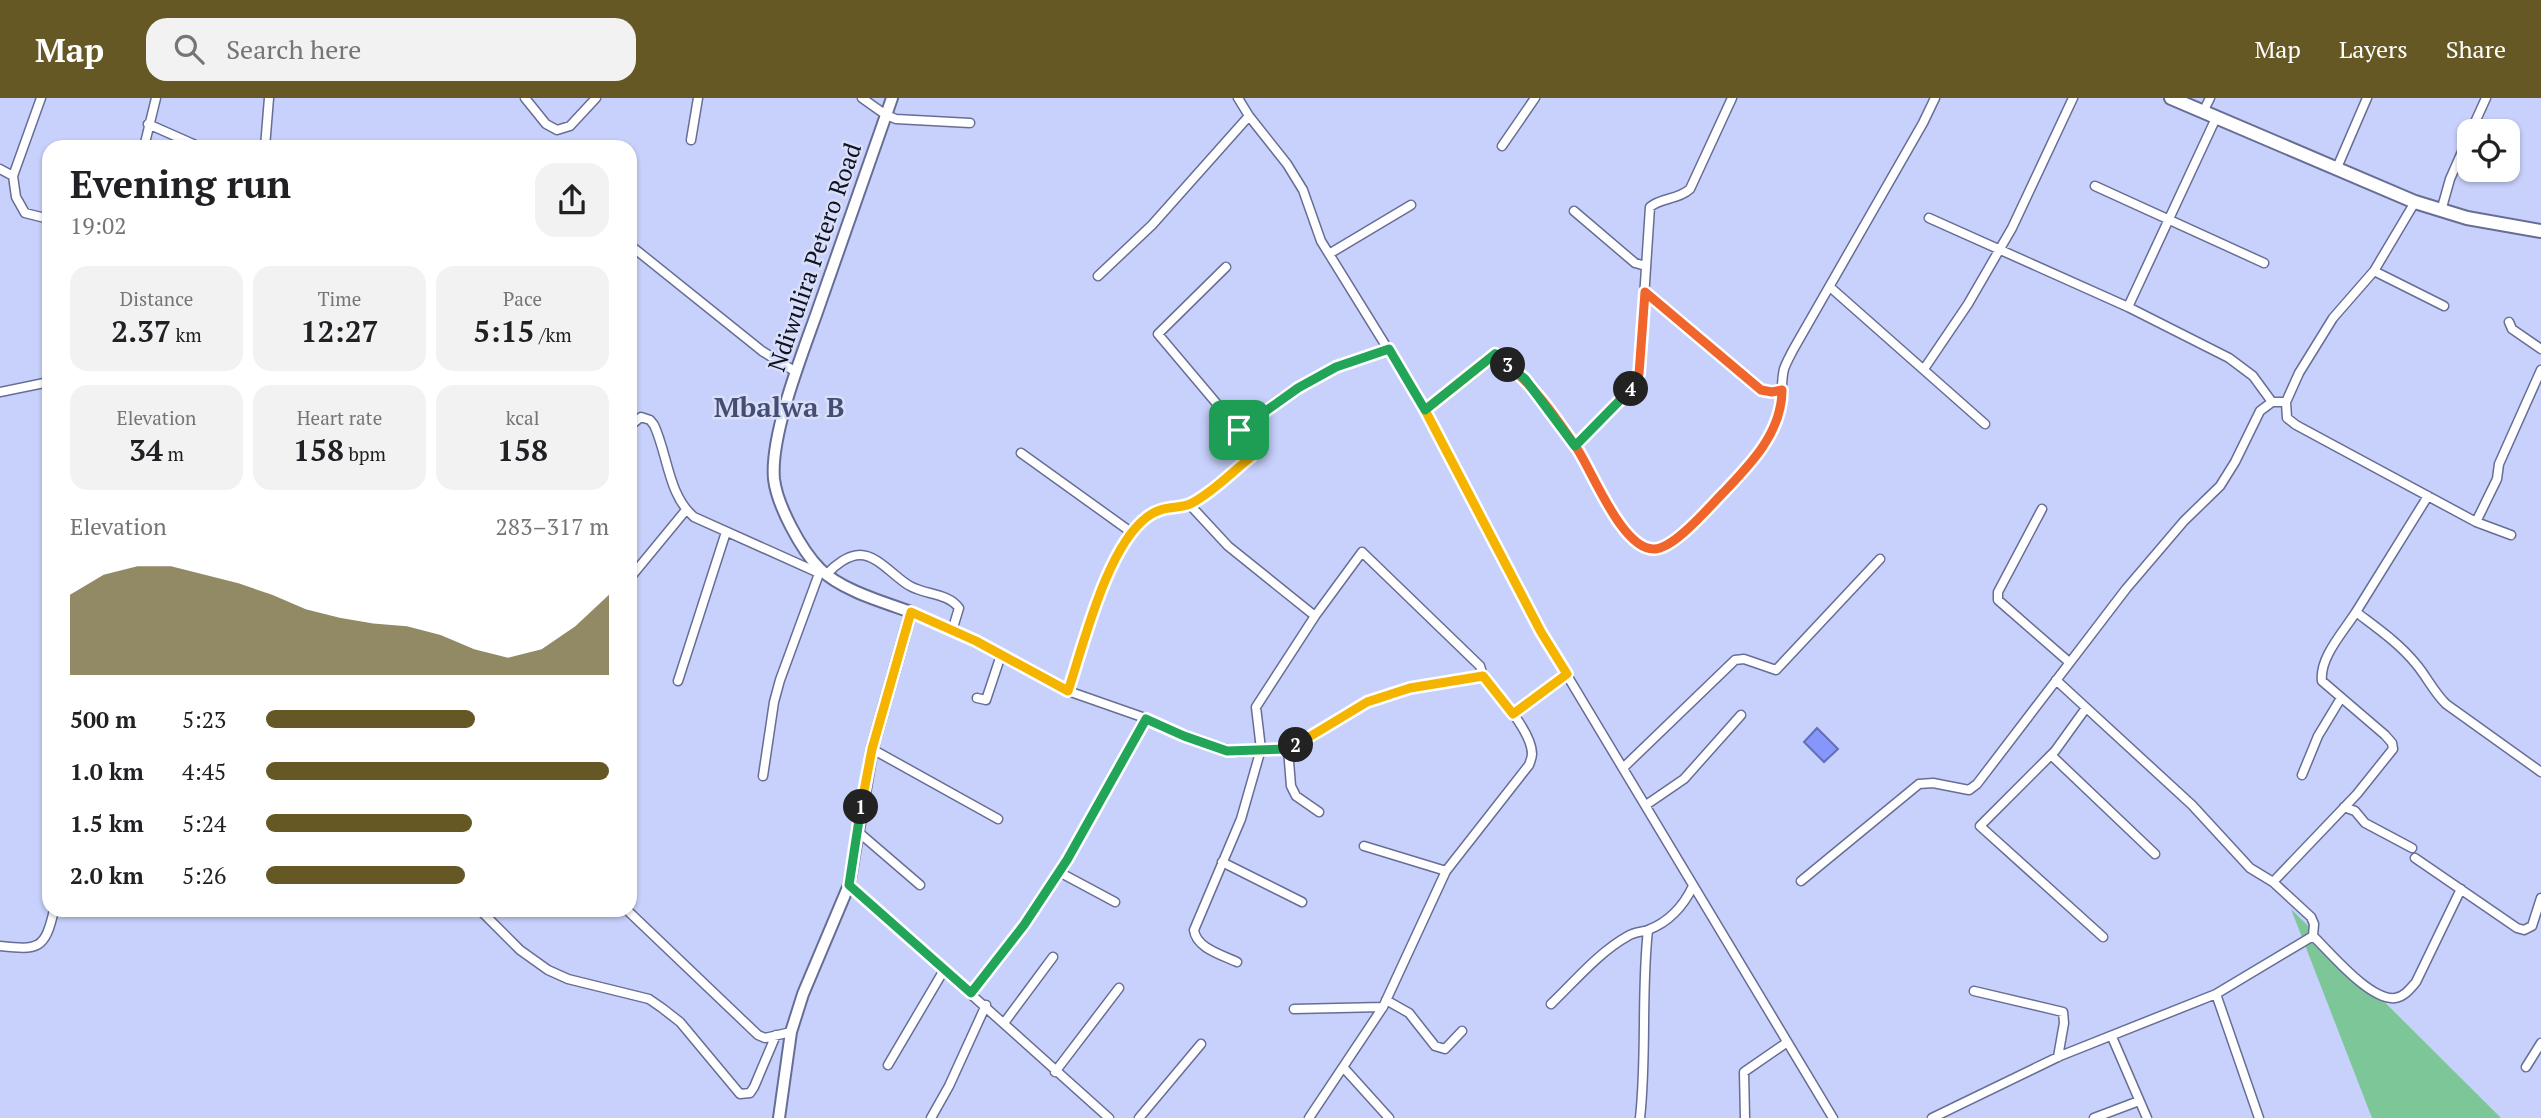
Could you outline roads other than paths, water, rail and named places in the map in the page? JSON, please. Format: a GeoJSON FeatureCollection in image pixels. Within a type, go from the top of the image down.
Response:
{"type":"FeatureCollection","features":[{"type":"Feature","properties":{"kind":"main road"},"geometry":{"type":"LineString","coordinates":[[2171,98],[2415,202],[2487,222],[2541,231]]}},
{"type":"Feature","properties":{"kind":"street"},"geometry":{"type":"LineString","coordinates":[[41,98],[13,176],[16,197],[25,212],[42,217]]}},
{"type":"Feature","properties":{"kind":"street"},"geometry":{"type":"LineString","coordinates":[[145,140],[156,98]]}},
{"type":"Feature","properties":{"kind":"street"},"geometry":{"type":"LineString","coordinates":[[266,140],[269,98]]}},
{"type":"Feature","properties":{"kind":"street"},"geometry":{"type":"LineString","coordinates":[[524,98],[546,124],[557,130],[570,126],[596,98]]}},
{"type":"Feature","properties":{"kind":"street"},"geometry":{"type":"LineString","coordinates":[[691,140],[698,98]]}},
{"type":"Feature","properties":{"kind":"street"},"geometry":{"type":"LineString","coordinates":[[862,98],[886,115],[911,121],[970,123]]}},
{"type":"Feature","properties":{"kind":"street","name":"Ndiwulira Petero Road"},"geometry":{"type":"LineString","coordinates":[[892,98],[796,372],[775,458],[775,480],[780,502],[801,542],[822,572],[854,590],[911,612]]}},
{"type":"Feature","properties":{"kind":"street"},"geometry":{"type":"LineString","coordinates":[[1238,98],[1303,190],[1321,241],[1425,410],[1541,632],[1833,1118]]}},
{"type":"Feature","properties":{"kind":"street"},"geometry":{"type":"LineString","coordinates":[[1502,146],[1535,98]]}},
{"type":"Feature","properties":{"kind":"street"},"geometry":{"type":"LineString","coordinates":[[1575,446],[1635,385],[1639,374],[1650,207],[1657,201],[1683,195],[1690,188],[1732,98]]}},
{"type":"Feature","properties":{"kind":"street"},"geometry":{"type":"LineString","coordinates":[[1425,410],[1495,354],[1525,379],[1575,446],[1609,507],[1630,536],[1646,548],[1656,550],[1675,540],[1757,457],[1778,416],[1782,404],[1784,370],[1793,350],[1936,98]]}},
{"type":"Feature","properties":{"kind":"street"},"geometry":{"type":"LineString","coordinates":[[1924,369],[1968,304],[1999,250],[2073,98]]}},
{"type":"Feature","properties":{"kind":"street"},"geometry":{"type":"LineString","coordinates":[[2203,112],[2210,98]]}},
{"type":"Feature","properties":{"kind":"street"},"geometry":{"type":"LineString","coordinates":[[2336,170],[2367,98]]}},
{"type":"Feature","properties":{"kind":"street"},"geometry":{"type":"LineString","coordinates":[[2476,119],[2486,98]]}},
{"type":"Feature","properties":{"kind":"street"},"geometry":{"type":"LineString","coordinates":[[1098,276],[1152,225],[1249,116]]}},
{"type":"Feature","properties":{"kind":"street"},"geometry":{"type":"LineString","coordinates":[[2128,307],[2216,117]]}},
{"type":"Feature","properties":{"kind":"street"},"geometry":{"type":"LineString","coordinates":[[148,124],[184,140]]}},
{"type":"Feature","properties":{"kind":"street"},"geometry":{"type":"LineString","coordinates":[[2441,211],[2457,163]]}},
{"type":"Feature","properties":{"kind":"street"},"geometry":{"type":"LineString","coordinates":[[0,169],[13,176]]}},
{"type":"Feature","properties":{"kind":"street"},"geometry":{"type":"LineString","coordinates":[[2095,187],[2264,263]]}},
{"type":"Feature","properties":{"kind":"street"},"geometry":{"type":"LineString","coordinates":[[2415,202],[2374,271],[2333,318],[2299,373],[2286,402],[2287,418],[2476,522],[2511,535]]}},
{"type":"Feature","properties":{"kind":"street"},"geometry":{"type":"LineString","coordinates":[[1329,254],[1411,205]]}},
{"type":"Feature","properties":{"kind":"street"},"geometry":{"type":"LineString","coordinates":[[1574,211],[1635,263],[1646,266]]}},
{"type":"Feature","properties":{"kind":"street"},"geometry":{"type":"LineString","coordinates":[[1929,218],[2128,307],[2241,365],[2253,376],[2272,402]]}},
{"type":"Feature","properties":{"kind":"street"},"geometry":{"type":"LineString","coordinates":[[637,251],[762,351],[796,372]]}},
{"type":"Feature","properties":{"kind":"street"},"geometry":{"type":"LineString","coordinates":[[1068,691],[1094,608],[1131,531],[1154,512],[1190,505],[1251,457],[1252,447],[1157,334],[1226,267]]}},
{"type":"Feature","properties":{"kind":"street"},"geometry":{"type":"LineString","coordinates":[[2374,271],[2444,306]]}},
{"type":"Feature","properties":{"kind":"street"},"geometry":{"type":"LineString","coordinates":[[1830,287],[1984,424]]}},
{"type":"Feature","properties":{"kind":"street"},"geometry":{"type":"LineString","coordinates":[[1645,292],[1761,390],[1782,390]]}},
{"type":"Feature","properties":{"kind":"street"},"geometry":{"type":"LineString","coordinates":[[2509,322],[2512,328],[2541,349]]}},
{"type":"Feature","properties":{"kind":"street"},"geometry":{"type":"LineString","coordinates":[[1239,430],[1298,388],[1336,367],[1389,349]]}},
{"type":"Feature","properties":{"kind":"street"},"geometry":{"type":"LineString","coordinates":[[2476,522],[2497,479],[2499,464],[2541,370]]}},
{"type":"Feature","properties":{"kind":"street"},"geometry":{"type":"LineString","coordinates":[[0,391],[42,383]]}},
{"type":"Feature","properties":{"kind":"street"},"geometry":{"type":"LineString","coordinates":[[1801,881],[1919,784],[1933,783],[1969,790],[1977,784],[2069,662],[2151,560],[2184,521],[2220,486],[2260,411],[2272,402],[2286,402]]}},
{"type":"Feature","properties":{"kind":"street"},"geometry":{"type":"LineString","coordinates":[[637,420],[641,417],[650,420],[654,425],[677,495],[694,517],[822,572]]}},
{"type":"Feature","properties":{"kind":"street"},"geometry":{"type":"LineString","coordinates":[[1021,453],[1131,531]]}},
{"type":"Feature","properties":{"kind":"street"},"geometry":{"type":"LineString","coordinates":[[2273,882],[2344,807],[2393,749],[2385,734],[2322,681],[2321,672],[2325,661],[2428,496]]}},
{"type":"Feature","properties":{"kind":"street"},"geometry":{"type":"LineString","coordinates":[[1190,505],[1228,546],[1315,616]]}},
{"type":"Feature","properties":{"kind":"street"},"geometry":{"type":"LineString","coordinates":[[2042,509],[1998,592],[1998,600],[2069,662]]}},
{"type":"Feature","properties":{"kind":"street"},"geometry":{"type":"LineString","coordinates":[[637,570],[686,510]]}},
{"type":"Feature","properties":{"kind":"street"},"geometry":{"type":"LineString","coordinates":[[678,681],[726,532]]}},
{"type":"Feature","properties":{"kind":"street"},"geometry":{"type":"LineString","coordinates":[[1237,962],[1201,944],[1195,938],[1194,930],[1241,819],[1261,749],[1256,707],[1315,616],[1362,552],[1480,666],[1483,676],[1513,714],[1527,738],[1532,754],[1529,765],[1446,871],[1384,1004],[1309,1118]]}},
{"type":"Feature","properties":{"kind":"street"},"geometry":{"type":"LineString","coordinates":[[763,776],[780,680],[822,572],[854,555],[863,554],[913,588],[956,603],[960,608],[952,631]]}},
{"type":"Feature","properties":{"kind":"street"},"geometry":{"type":"LineString","coordinates":[[1624,767],[1735,660],[1744,659],[1776,670],[1880,559]]}},
{"type":"Feature","properties":{"kind":"street"},"geometry":{"type":"LineString","coordinates":[[779,1118],[792,1032],[803,993],[849,885],[856,830],[872,749],[911,612],[1068,691],[1227,751],[1288,749],[1301,744],[1367,702],[1410,688],[1483,676]]}},
{"type":"Feature","properties":{"kind":"street"},"geometry":{"type":"LineString","coordinates":[[2356,612],[2406,653],[2423,673],[2432,691],[2446,704],[2541,772]]}},
{"type":"Feature","properties":{"kind":"street"},"geometry":{"type":"LineString","coordinates":[[977,698],[986,700],[1001,655]]}},
{"type":"Feature","properties":{"kind":"street"},"geometry":{"type":"LineString","coordinates":[[1513,714],[1567,674]]}},
{"type":"Feature","properties":{"kind":"street"},"geometry":{"type":"LineString","coordinates":[[2056,680],[2192,806],[2250,868],[2273,882],[2311,917],[2314,924],[2313,936]]}},
{"type":"Feature","properties":{"kind":"street"},"geometry":{"type":"LineString","coordinates":[[2302,775],[2318,736],[2341,698]]}},
{"type":"Feature","properties":{"kind":"street"},"geometry":{"type":"LineString","coordinates":[[2086,708],[2052,755],[1980,826],[2103,937]]}},
{"type":"Feature","properties":{"kind":"street"},"geometry":{"type":"LineString","coordinates":[[1646,805],[1684,779],[1741,715]]}},
{"type":"Feature","properties":{"kind":"street"},"geometry":{"type":"LineString","coordinates":[[971,993],[1024,925],[1059,872],[1146,719]]}},
{"type":"Feature","properties":{"kind":"street"},"geometry":{"type":"LineString","coordinates":[[872,749],[998,819]]}},
{"type":"Feature","properties":{"kind":"street"},"geometry":{"type":"LineString","coordinates":[[1288,749],[1293,792],[1319,812]]}},
{"type":"Feature","properties":{"kind":"street"},"geometry":{"type":"LineString","coordinates":[[2052,755],[2155,854]]}},
{"type":"Feature","properties":{"kind":"street"},"geometry":{"type":"LineString","coordinates":[[2344,807],[2355,811],[2365,823],[2412,848]]}},
{"type":"Feature","properties":{"kind":"street"},"geometry":{"type":"LineString","coordinates":[[856,830],[920,885]]}},
{"type":"Feature","properties":{"kind":"street"},"geometry":{"type":"LineString","coordinates":[[1364,846],[1446,871]]}},
{"type":"Feature","properties":{"kind":"street"},"geometry":{"type":"LineString","coordinates":[[2415,858],[2517,928],[2524,930],[2532,926],[2541,898]]}},
{"type":"Feature","properties":{"kind":"street"},"geometry":{"type":"LineString","coordinates":[[1222,862],[1302,902]]}},
{"type":"Feature","properties":{"kind":"street"},"geometry":{"type":"LineString","coordinates":[[1059,872],[1115,902]]}},
{"type":"Feature","properties":{"kind":"street"},"geometry":{"type":"LineString","coordinates":[[849,885],[1109,1118]]}},
{"type":"Feature","properties":{"kind":"street"},"geometry":{"type":"LineString","coordinates":[[1551,1004],[1594,961],[1629,935],[1664,922],[1677,910],[1693,886]]}},
{"type":"Feature","properties":{"kind":"street"},"geometry":{"type":"LineString","coordinates":[[2313,936],[2365,987],[2381,995],[2400,996],[2416,982],[2461,889]]}},
{"type":"Feature","properties":{"kind":"street"},"geometry":{"type":"LineString","coordinates":[[0,946],[30,949],[38,946],[46,936],[52,917]]}},
{"type":"Feature","properties":{"kind":"street"},"geometry":{"type":"LineString","coordinates":[[487,917],[520,950],[548,970],[568,979],[649,999],[680,1022],[740,1094],[750,1093],[754,1087],[776,1035]]}},
{"type":"Feature","properties":{"kind":"street"},"geometry":{"type":"LineString","coordinates":[[634,917],[758,1035],[765,1038],[792,1032]]}},
{"type":"Feature","properties":{"kind":"street"},"geometry":{"type":"LineString","coordinates":[[1640,1118],[1648,930]]}},
{"type":"Feature","properties":{"kind":"street"},"geometry":{"type":"LineString","coordinates":[[1932,1118],[2058,1057],[2216,994],[2313,936]]}},
{"type":"Feature","properties":{"kind":"street"},"geometry":{"type":"LineString","coordinates":[[1004,1023],[1053,957]]}},
{"type":"Feature","properties":{"kind":"street"},"geometry":{"type":"LineString","coordinates":[[888,1065],[944,970]]}},
{"type":"Feature","properties":{"kind":"street"},"geometry":{"type":"LineString","coordinates":[[1055,1072],[1119,988]]}},
{"type":"Feature","properties":{"kind":"street"},"geometry":{"type":"LineString","coordinates":[[1974,991],[2063,1012],[2064,1023],[2058,1057]]}},
{"type":"Feature","properties":{"kind":"street"},"geometry":{"type":"LineString","coordinates":[[2216,994],[2259,1118]]}},
{"type":"Feature","properties":{"kind":"street"},"geometry":{"type":"LineString","coordinates":[[1294,1009],[1384,1004],[1409,1013],[1436,1046],[1445,1049],[1462,1031]]}},
{"type":"Feature","properties":{"kind":"street"},"geometry":{"type":"LineString","coordinates":[[931,1118],[949,1086],[986,1005]]}},
{"type":"Feature","properties":{"kind":"street"},"geometry":{"type":"LineString","coordinates":[[2112,1037],[2147,1118]]}},
{"type":"Feature","properties":{"kind":"street"},"geometry":{"type":"LineString","coordinates":[[1745,1118],[1744,1072],[1786,1043]]}},
{"type":"Feature","properties":{"kind":"street"},"geometry":{"type":"LineString","coordinates":[[2526,1067],[2541,1043]]}},
{"type":"Feature","properties":{"kind":"street"},"geometry":{"type":"LineString","coordinates":[[1139,1118],[1200,1044]]}},
{"type":"Feature","properties":{"kind":"street"},"geometry":{"type":"LineString","coordinates":[[1343,1067],[1389,1118]]}},
{"type":"Feature","properties":{"kind":"street"},"geometry":{"type":"LineString","coordinates":[[2094,1118],[2140,1101]]}},
{"type":"Feature","properties":{"kind":"water"},"geometry":{"type":"Polygon","coordinates":[[[1817,728],[1838,749],[1824,762],[1804,742],[1817,728]]]}},
{"type":"Feature","properties":{"kind":"district","name":"Mbalwa B"},"geometry":{"type":"Point","coordinates":[779,406]}}]}
